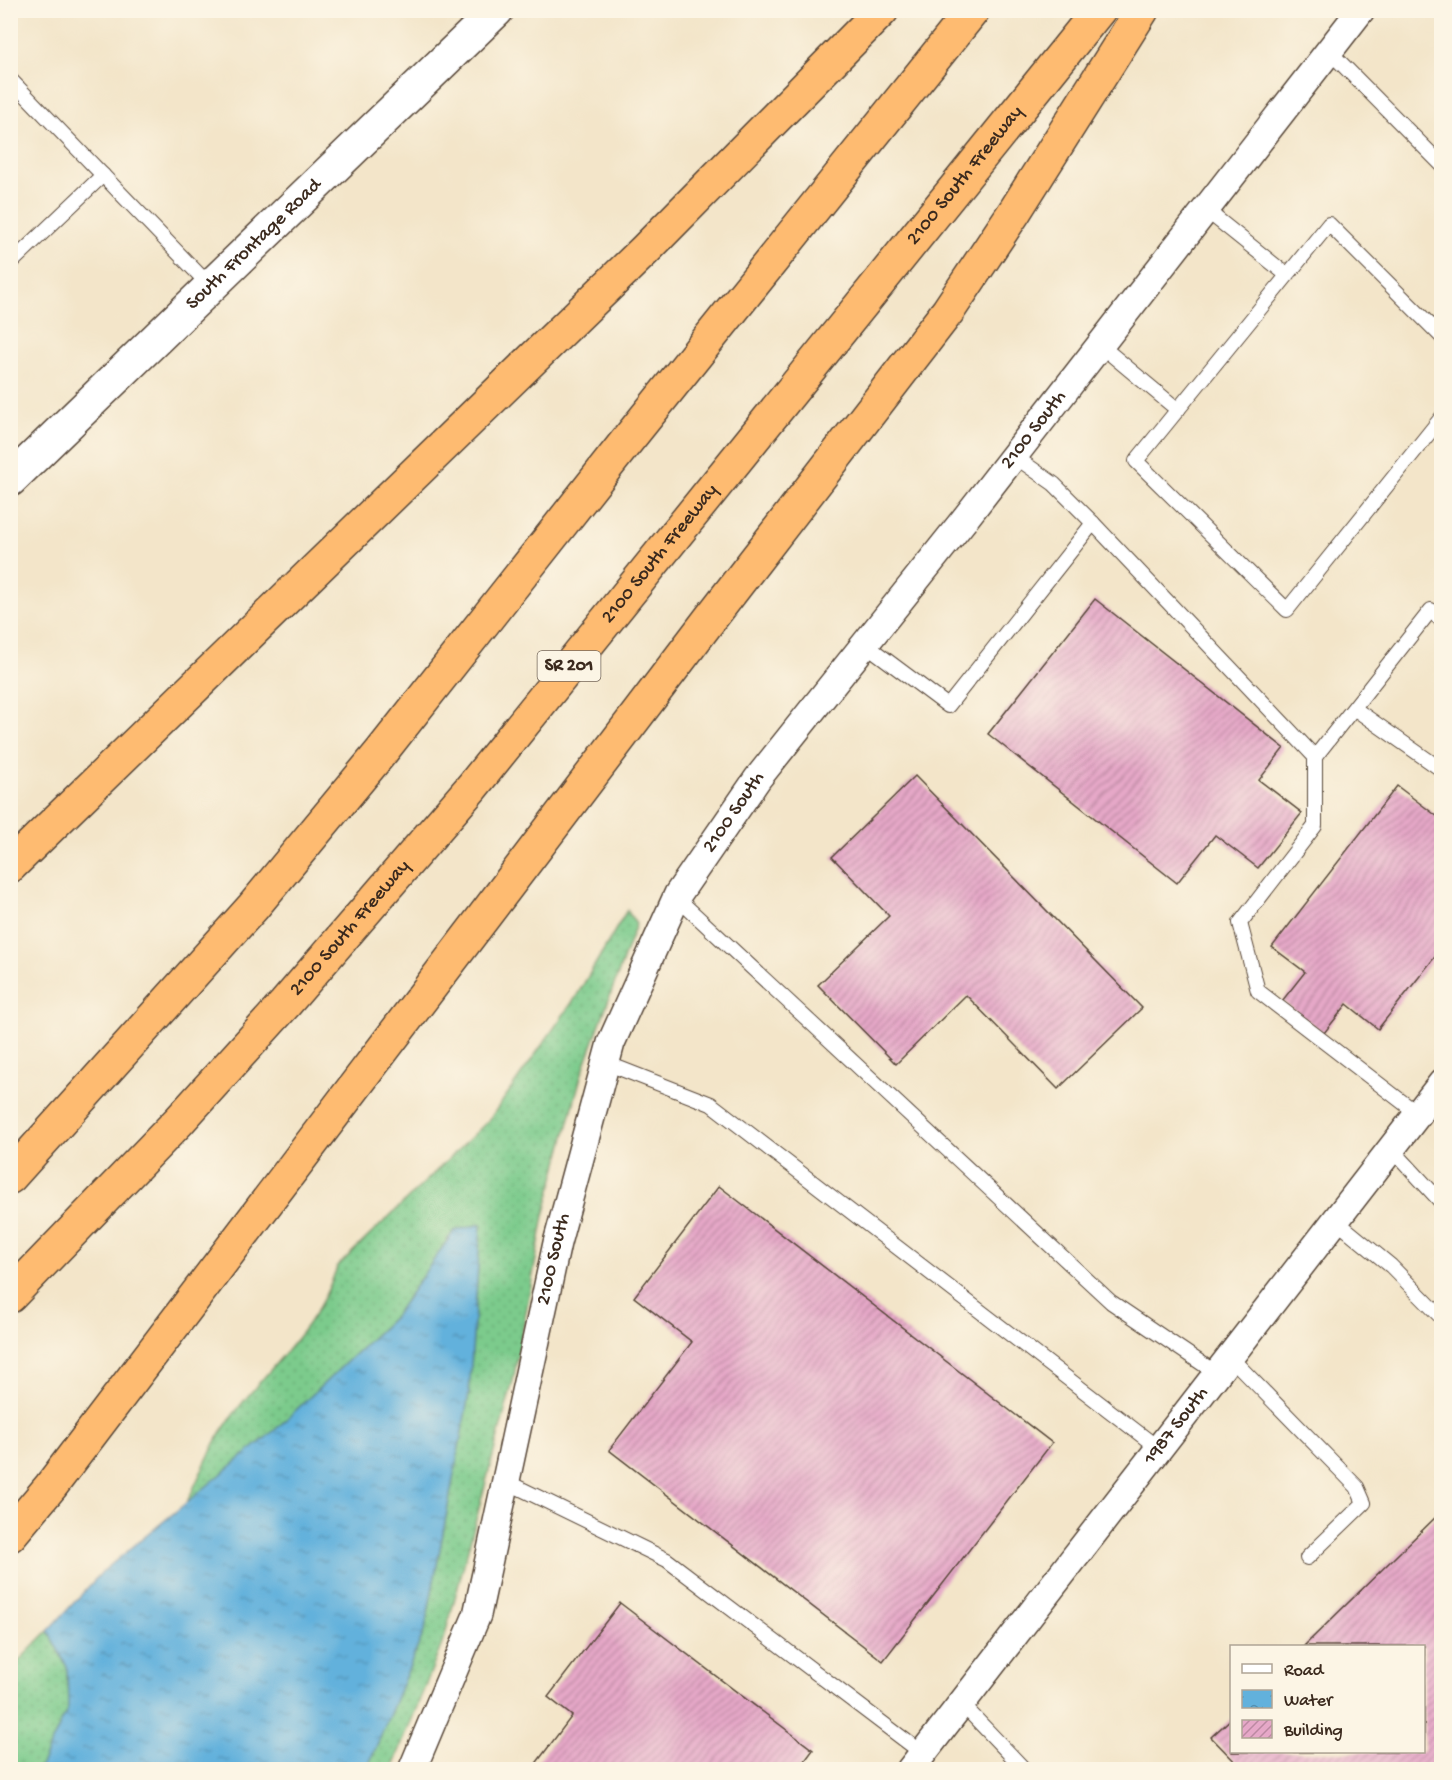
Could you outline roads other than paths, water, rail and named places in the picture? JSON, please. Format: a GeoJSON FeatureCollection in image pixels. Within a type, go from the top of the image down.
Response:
{"type":"FeatureCollection","features":[{"type":"Feature","properties":{"kind":"highway"},"geometry":{"type":"LineString","coordinates":[[10,866],[645,250],[882,10]]}},
{"type":"Feature","properties":{"kind":"highway"},"geometry":{"type":"LineString","coordinates":[[10,1177],[253,907],[382,751],[622,447],[973,10]]}},
{"type":"Feature","properties":{"kind":"highway","name":"2100 South Freeway"},"geometry":{"type":"LineString","coordinates":[[10,1296],[179,1121],[285,1004],[472,787],[1099,10]]}},
{"type":"Feature","properties":{"kind":"highway"},"geometry":{"type":"LineString","coordinates":[[10,1535],[66,1468],[710,619],[948,311],[1015,211],[1142,10]]}},
{"type":"Feature","properties":{"kind":"street","name":"South Frontage Road"},"geometry":{"type":"LineString","coordinates":[[10,480],[497,10]]}},
{"type":"Feature","properties":{"kind":"street","name":"2100 South"},"geometry":{"type":"LineString","coordinates":[[412,1770],[477,1616],[556,1243],[611,1043],[677,898],[759,778],[1014,456],[1361,10]]}},
{"type":"Feature","properties":{"kind":"street","name":"1987 South"},"geometry":{"type":"LineString","coordinates":[[916,1761],[1442,1083]]}},
{"type":"Feature","properties":{"kind":"lane"},"geometry":{"type":"LineString","coordinates":[[1329,51],[1442,165]]}},
{"type":"Feature","properties":{"kind":"lane"},"geometry":{"type":"LineString","coordinates":[[10,79],[211,287]]}},
{"type":"Feature","properties":{"kind":"lane"},"geometry":{"type":"LineString","coordinates":[[10,264],[103,175]]}},
{"type":"Feature","properties":{"kind":"lane"},"geometry":{"type":"LineString","coordinates":[[1206,210],[1287,275]]}},
{"type":"Feature","properties":{"kind":"lane"},"geometry":{"type":"LineString","coordinates":[[1442,338],[1329,224],[1136,461],[1287,610],[1442,417]]}},
{"type":"Feature","properties":{"kind":"lane"},"geometry":{"type":"LineString","coordinates":[[1100,345],[1178,410]]}},
{"type":"Feature","properties":{"kind":"lane"},"geometry":{"type":"LineString","coordinates":[[1014,456],[1054,484],[1315,757]]}},
{"type":"Feature","properties":{"kind":"lane"},"geometry":{"type":"LineString","coordinates":[[865,644],[948,706],[1093,523]]}},
{"type":"Feature","properties":{"kind":"lane"},"geometry":{"type":"LineString","coordinates":[[1418,1114],[1258,991],[1240,923],[1315,826],[1315,757],[1431,610],[1442,621]]}},
{"type":"Feature","properties":{"kind":"lane"},"geometry":{"type":"LineString","coordinates":[[1355,709],[1442,770]]}},
{"type":"Feature","properties":{"kind":"lane"},"geometry":{"type":"LineString","coordinates":[[677,898],[1111,1302],[1223,1364],[1357,1487],[1364,1503],[1307,1557]]}},
{"type":"Feature","properties":{"kind":"lane"},"geometry":{"type":"LineString","coordinates":[[606,1063],[711,1104],[1158,1448]]}},
{"type":"Feature","properties":{"kind":"lane"},"geometry":{"type":"LineString","coordinates":[[1391,1149],[1442,1203]]}},
{"type":"Feature","properties":{"kind":"lane"},"geometry":{"type":"LineString","coordinates":[[1335,1220],[1391,1266],[1442,1318]]}},
{"type":"Feature","properties":{"kind":"lane"},"geometry":{"type":"LineString","coordinates":[[505,1481],[667,1560],[916,1761]]}},
{"type":"Feature","properties":{"kind":"lane"},"geometry":{"type":"LineString","coordinates":[[961,1703],[1025,1770]]}},
{"type":"Feature","properties":{"kind":"water"},"geometry":{"type":"Polygon","coordinates":[[[481,1224],[469,1394],[425,1629],[367,1769],[39,1769],[68,1708],[67,1667],[48,1631],[102,1572],[275,1430],[393,1318],[454,1231],[481,1224]]]}}]}
